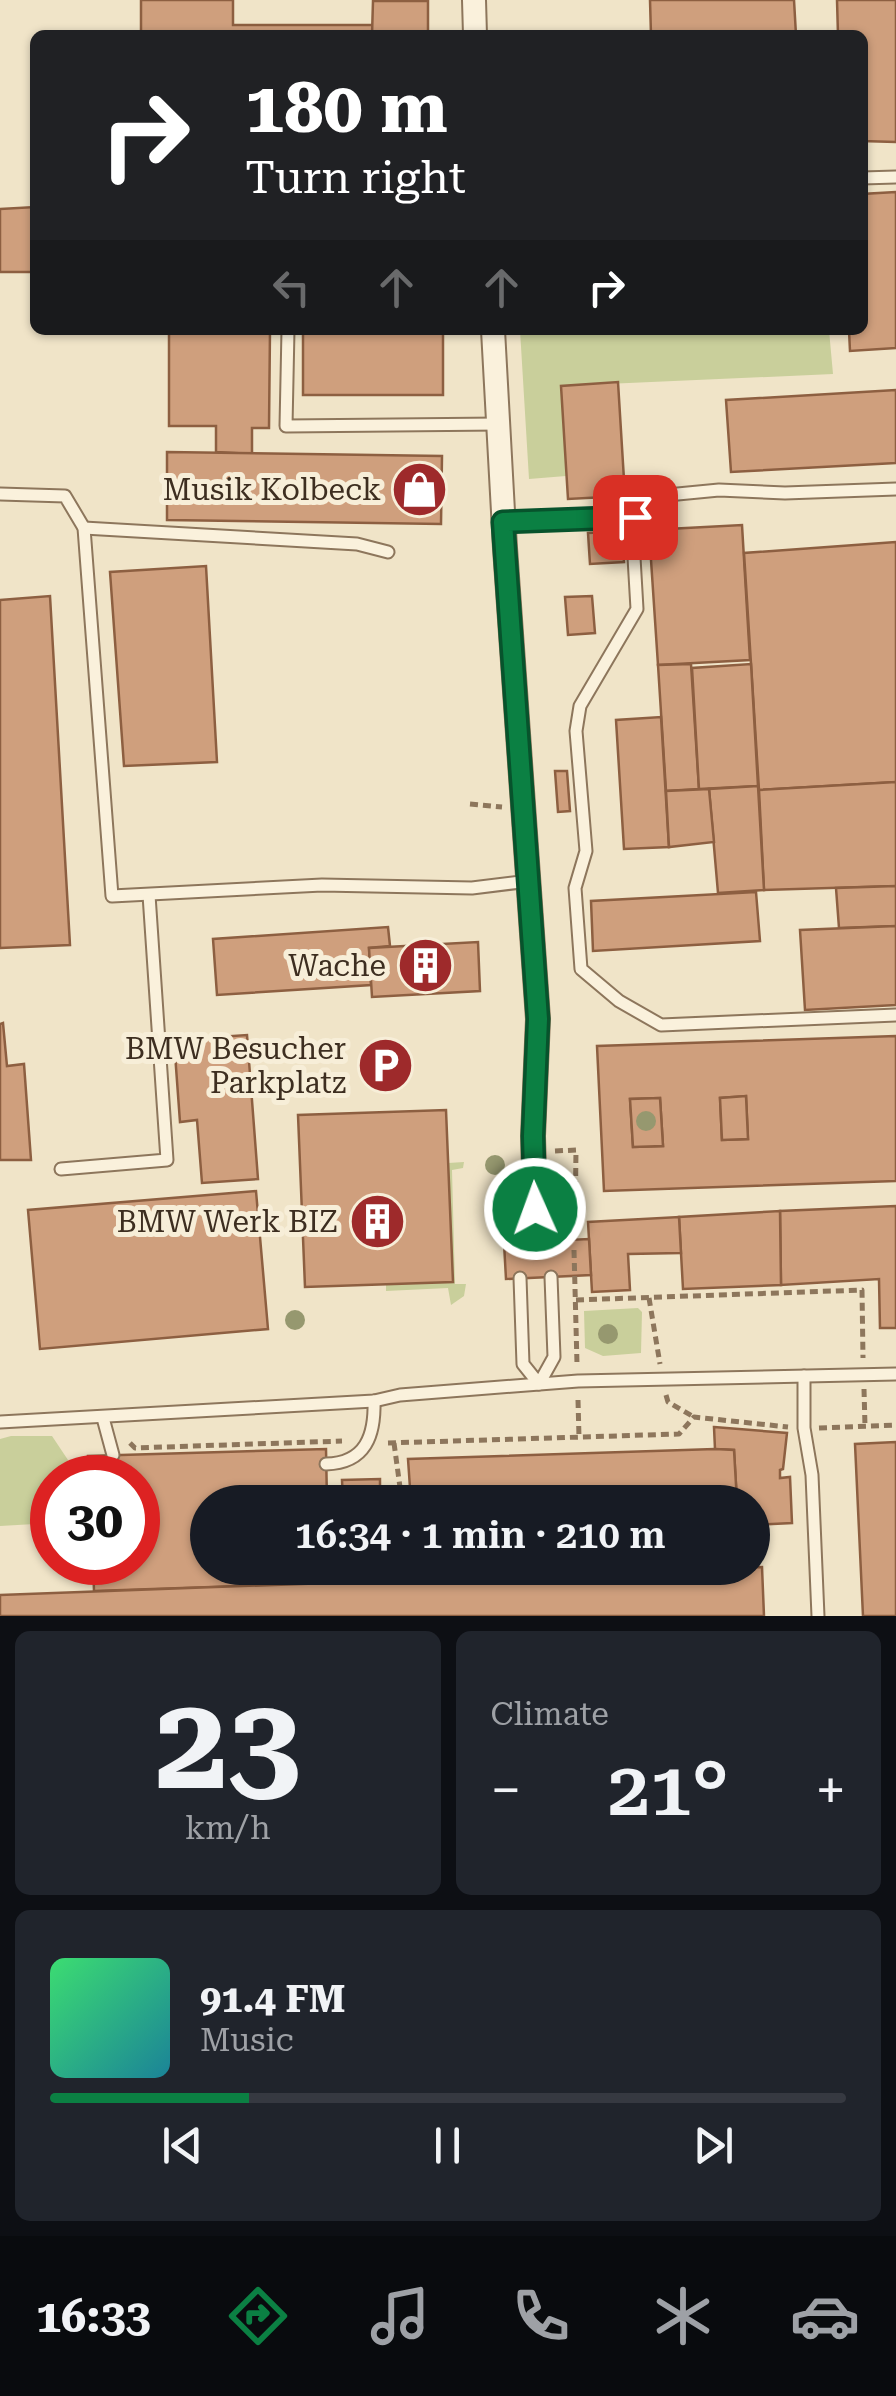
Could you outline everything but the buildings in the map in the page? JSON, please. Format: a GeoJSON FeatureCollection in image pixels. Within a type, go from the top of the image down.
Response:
{"type":"FeatureCollection","features":[{"type":"Feature","properties":{"kind":"street"},"geometry":{"type":"LineString","coordinates":[[474,0],[475,30]]}},
{"type":"Feature","properties":{"kind":"street"},"geometry":{"type":"LineString","coordinates":[[494,335],[503,522],[538,1019],[535,1209],[550,1232],[550,1244]]}},
{"type":"Feature","properties":{"kind":"street"},"geometry":{"type":"LineString","coordinates":[[519,1242],[520,1231],[535,1209]]}},
{"type":"Feature","properties":{"kind":"lane"},"geometry":{"type":"LineString","coordinates":[[868,178],[896,177]]}},
{"type":"Feature","properties":{"kind":"lane"},"geometry":{"type":"LineString","coordinates":[[288,335],[286,426],[500,424]]}},
{"type":"Feature","properties":{"kind":"lane"},"geometry":{"type":"LineString","coordinates":[[896,488],[719,490],[657,496],[639,508],[632,523],[637,609],[580,706],[576,731],[586,852],[574,888],[581,969],[620,1001],[661,1025],[896,1014]]}},
{"type":"Feature","properties":{"kind":"lane"},"geometry":{"type":"LineString","coordinates":[[0,494],[65,496],[84,528],[112,896],[322,885],[472,888],[528,881]]}},
{"type":"Feature","properties":{"kind":"lane"},"geometry":{"type":"LineString","coordinates":[[503,522],[635,517]]}},
{"type":"Feature","properties":{"kind":"lane"},"geometry":{"type":"LineString","coordinates":[[84,528],[357,544],[388,552]]}},
{"type":"Feature","properties":{"kind":"lane"},"geometry":{"type":"LineString","coordinates":[[61,1169],[167,1160],[149,895]]}},
{"type":"Feature","properties":{"kind":"lane"},"geometry":{"type":"LineString","coordinates":[[539,1384],[554,1357],[551,1277]]}},
{"type":"Feature","properties":{"kind":"lane"},"geometry":{"type":"LineString","coordinates":[[520,1278],[524,1364],[539,1384]]}},
{"type":"Feature","properties":{"kind":"lane"},"geometry":{"type":"LineString","coordinates":[[0,1422],[374,1401],[400,1395],[578,1381],[896,1374]]}},
{"type":"Feature","properties":{"kind":"lane"},"geometry":{"type":"LineString","coordinates":[[804,1376],[804,1428],[812,1475],[818,1616]]}},
{"type":"Feature","properties":{"kind":"lane"},"geometry":{"type":"LineString","coordinates":[[326,1464],[354,1456],[368,1442],[375,1431],[374,1401]]}},
{"type":"Feature","properties":{"kind":"lane"},"geometry":{"type":"LineString","coordinates":[[103,1418],[113,1455]]}},
{"type":"Feature","properties":{"kind":"path"},"geometry":{"type":"LineString","coordinates":[[533,1152],[576,1150],[579,1436]]}},
{"type":"Feature","properties":{"kind":"path"},"geometry":{"type":"LineString","coordinates":[[576,1300],[862,1290],[865,1426]]}},
{"type":"Feature","properties":{"kind":"path"},"geometry":{"type":"LineString","coordinates":[[103,1418],[134,1448],[679,1434],[694,1417],[804,1428],[896,1425]]}},
{"type":"Feature","properties":{"kind":"path"},"geometry":{"type":"LineString","coordinates":[[394,1443],[400,1485]]}},
{"type":"Feature","properties":{"kind":"green space"},"geometry":{"type":"Polygon","coordinates":[[[520,335],[829,335],[833,374],[561,386],[566,476],[529,479],[520,335]]]}},
{"type":"Feature","properties":{"kind":"green space"},"geometry":{"type":"Polygon","coordinates":[[[464,1162],[463,1168],[452,1170],[455,1284],[466,1284],[464,1296],[451,1305],[448,1288],[386,1291],[386,1284],[453,1281],[448,1163],[464,1162]]]}},
{"type":"Feature","properties":{"kind":"green space"},"geometry":{"type":"Polygon","coordinates":[[[638,1308],[642,1312],[641,1353],[603,1356],[585,1348],[584,1311],[638,1308]]]}},
{"type":"Feature","properties":{"kind":"green space"},"geometry":{"type":"Polygon","coordinates":[[[52,1436],[65,1455],[30,1455],[30,1524],[0,1526],[0,1439],[52,1436]]]}},
{"type":"Feature","properties":{"kind":"place","name":"Musik Kolbeck"},"geometry":{"type":"Point","coordinates":[420,490]}},
{"type":"Feature","properties":{"kind":"place","name":"Wache"},"geometry":{"type":"Point","coordinates":[425,966]}},
{"type":"Feature","properties":{"kind":"place","name":"BMW Besucher Parkplatz"},"geometry":{"type":"Point","coordinates":[385,1066]}},
{"type":"Feature","properties":{"kind":"place","name":"BMW Werk BIZ"},"geometry":{"type":"Point","coordinates":[377,1222]}},
{"type":"Feature","properties":{"kind":"route"},"geometry":{"type":"LineString","coordinates":[[535,1209],[533,1136],[538,1019],[503,522],[635,517]]}}]}
